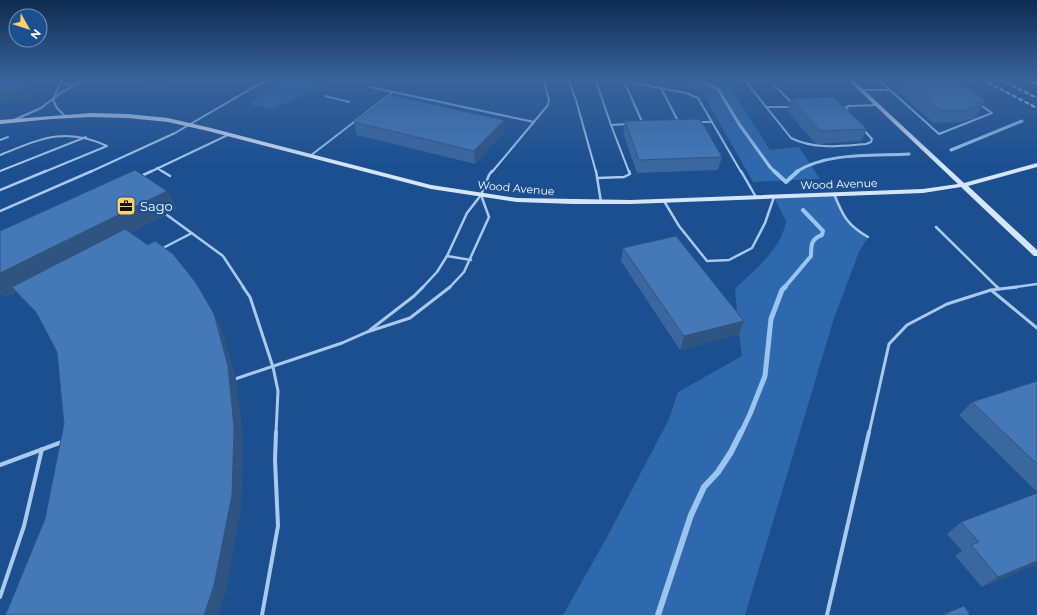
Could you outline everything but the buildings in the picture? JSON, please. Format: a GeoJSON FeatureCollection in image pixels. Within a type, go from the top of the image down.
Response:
{"type":"FeatureCollection","features":[{"type":"Feature","properties":{"kind":"street"},"geometry":{"type":"LineString","coordinates":[[879,108],[1037,254]]}},
{"type":"Feature","properties":{"kind":"street","name":"Wood Avenue"},"geometry":{"type":"LineString","coordinates":[[0,122],[65,116],[128,116],[162,119],[230,134],[420,184],[481,195],[536,201],[664,201],[923,191],[964,186],[1037,165]]}},
{"type":"Feature","properties":{"kind":"lane"},"geometry":{"type":"LineString","coordinates":[[13,120],[41,108]]}},
{"type":"Feature","properties":{"kind":"lane"},"geometry":{"type":"LineString","coordinates":[[57,108],[65,116]]}},
{"type":"Feature","properties":{"kind":"lane"},"geometry":{"type":"LineString","coordinates":[[0,210],[120,159],[190,124],[217,108]]}},
{"type":"Feature","properties":{"kind":"lane"},"geometry":{"type":"LineString","coordinates":[[310,156],[373,108]]}},
{"type":"Feature","properties":{"kind":"lane"},"geometry":{"type":"LineString","coordinates":[[467,108],[534,122]]}},
{"type":"Feature","properties":{"kind":"lane"},"geometry":{"type":"LineString","coordinates":[[368,332],[422,288],[437,272],[447,256],[467,213],[481,195],[489,176],[547,108]]}},
{"type":"Feature","properties":{"kind":"lane"},"geometry":{"type":"LineString","coordinates":[[578,108],[598,178],[601,202]]}},
{"type":"Feature","properties":{"kind":"lane"},"geometry":{"type":"LineString","coordinates":[[598,178],[624,176],[630,174],[605,108]]}},
{"type":"Feature","properties":{"kind":"lane"},"geometry":{"type":"LineString","coordinates":[[636,108],[643,124],[637,124]]}},
{"type":"Feature","properties":{"kind":"lane"},"geometry":{"type":"LineString","coordinates":[[671,108],[679,123],[672,123]]}},
{"type":"Feature","properties":{"kind":"lane"},"geometry":{"type":"LineString","coordinates":[[704,108],[756,197]]}},
{"type":"Feature","properties":{"kind":"lane"},"geometry":{"type":"LineString","coordinates":[[766,108],[775,108]]}},
{"type":"Feature","properties":{"kind":"lane"},"geometry":{"type":"LineString","coordinates":[[766,108],[791,138],[798,143],[809,146],[866,144],[871,142],[872,139],[862,128]]}},
{"type":"Feature","properties":{"kind":"lane"},"geometry":{"type":"LineString","coordinates":[[846,108],[852,118]]}},
{"type":"Feature","properties":{"kind":"lane"},"geometry":{"type":"LineString","coordinates":[[909,108],[939,134],[992,113],[984,108]]}},
{"type":"Feature","properties":{"kind":"lane"},"geometry":{"type":"LineString","coordinates":[[699,122],[712,122]]}},
{"type":"Feature","properties":{"kind":"lane"},"geometry":{"type":"LineString","coordinates":[[611,125],[630,124]]}},
{"type":"Feature","properties":{"kind":"lane"},"geometry":{"type":"LineString","coordinates":[[0,155],[48,136],[60,134],[94,138],[107,146],[0,190]]}},
{"type":"Feature","properties":{"kind":"lane"},"geometry":{"type":"LineString","coordinates":[[136,178],[230,134]]}},
{"type":"Feature","properties":{"kind":"lane"},"geometry":{"type":"LineString","coordinates":[[0,140],[8,137]]}},
{"type":"Feature","properties":{"kind":"lane"},"geometry":{"type":"LineString","coordinates":[[0,171],[86,137]]}},
{"type":"Feature","properties":{"kind":"lane"},"geometry":{"type":"LineString","coordinates":[[157,168],[170,176]]}},
{"type":"Feature","properties":{"kind":"lane"},"geometry":{"type":"LineString","coordinates":[[834,194],[846,222],[853,229],[868,237]]}},
{"type":"Feature","properties":{"kind":"lane"},"geometry":{"type":"LineString","coordinates":[[236,379],[342,343],[368,332],[410,318],[418,313],[457,280],[471,260],[489,217],[481,195]]}},
{"type":"Feature","properties":{"kind":"lane"},"geometry":{"type":"LineString","coordinates":[[664,201],[679,226],[707,262],[729,260],[752,248],[765,223],[774,197]]}},
{"type":"Feature","properties":{"kind":"lane"},"geometry":{"type":"LineString","coordinates":[[167,215],[223,256],[250,298],[273,367],[278,392],[276,460],[278,526],[262,615]]}},
{"type":"Feature","properties":{"kind":"lane"},"geometry":{"type":"LineString","coordinates":[[936,227],[999,289]]}},
{"type":"Feature","properties":{"kind":"lane"},"geometry":{"type":"LineString","coordinates":[[157,251],[192,233]]}},
{"type":"Feature","properties":{"kind":"lane"},"geometry":{"type":"LineString","coordinates":[[447,256],[471,260]]}},
{"type":"Feature","properties":{"kind":"lane"},"geometry":{"type":"LineString","coordinates":[[827,615],[889,344],[907,325],[947,304],[991,290],[1037,284]]}},
{"type":"Feature","properties":{"kind":"lane"},"geometry":{"type":"LineString","coordinates":[[991,290],[1037,328]]}},
{"type":"Feature","properties":{"kind":"lane"},"geometry":{"type":"LineString","coordinates":[[0,465],[70,439]]}},
{"type":"Feature","properties":{"kind":"lane"},"geometry":{"type":"LineString","coordinates":[[0,597],[24,526],[42,449]]}},
{"type":"Feature","properties":{"kind":"shaded area"},"geometry":{"type":"Polygon","coordinates":[[[711,108],[743,108],[770,150],[799,147],[820,179],[753,182],[711,108]]]}},
{"type":"Feature","properties":{"kind":"shaded area"},"geometry":{"type":"Polygon","coordinates":[[[834,194],[840,210],[849,225],[868,237],[859,252],[834,318],[745,615],[563,615],[606,539],[669,419],[678,392],[742,356],[735,289],[759,266],[779,241],[786,221],[774,197],[834,194]]]}},
{"type":"Feature","properties":{"kind":"waterway"},"geometry":{"type":"LineString","coordinates":[[729,108],[739,124],[774,171]]}},
{"type":"Feature","properties":{"kind":"waterway"},"geometry":{"type":"LineString","coordinates":[[951,150],[1022,121]]}},
{"type":"Feature","properties":{"kind":"waterway"},"geometry":{"type":"LineString","coordinates":[[798,171],[821,161],[836,158],[866,155],[909,154]]}},
{"type":"Feature","properties":{"kind":"waterway"},"geometry":{"type":"LineString","coordinates":[[774,171],[786,182],[798,171]]}},
{"type":"Feature","properties":{"kind":"waterway"},"geometry":{"type":"LineString","coordinates":[[784,288],[811,256],[812,243],[816,238],[822,235],[823,231],[803,210]]}},
{"type":"Feature","properties":{"kind":"waterway"},"geometry":{"type":"LineString","coordinates":[[741,433],[765,376],[771,319],[784,288]]}},
{"type":"Feature","properties":{"kind":"waterway"},"geometry":{"type":"LineString","coordinates":[[658,615],[691,515],[704,487],[718,472],[731,452],[741,432]]}},
{"type":"Feature","properties":{"kind":"place","name":"Sago"},"geometry":{"type":"Point","coordinates":[126,206]}}]}
